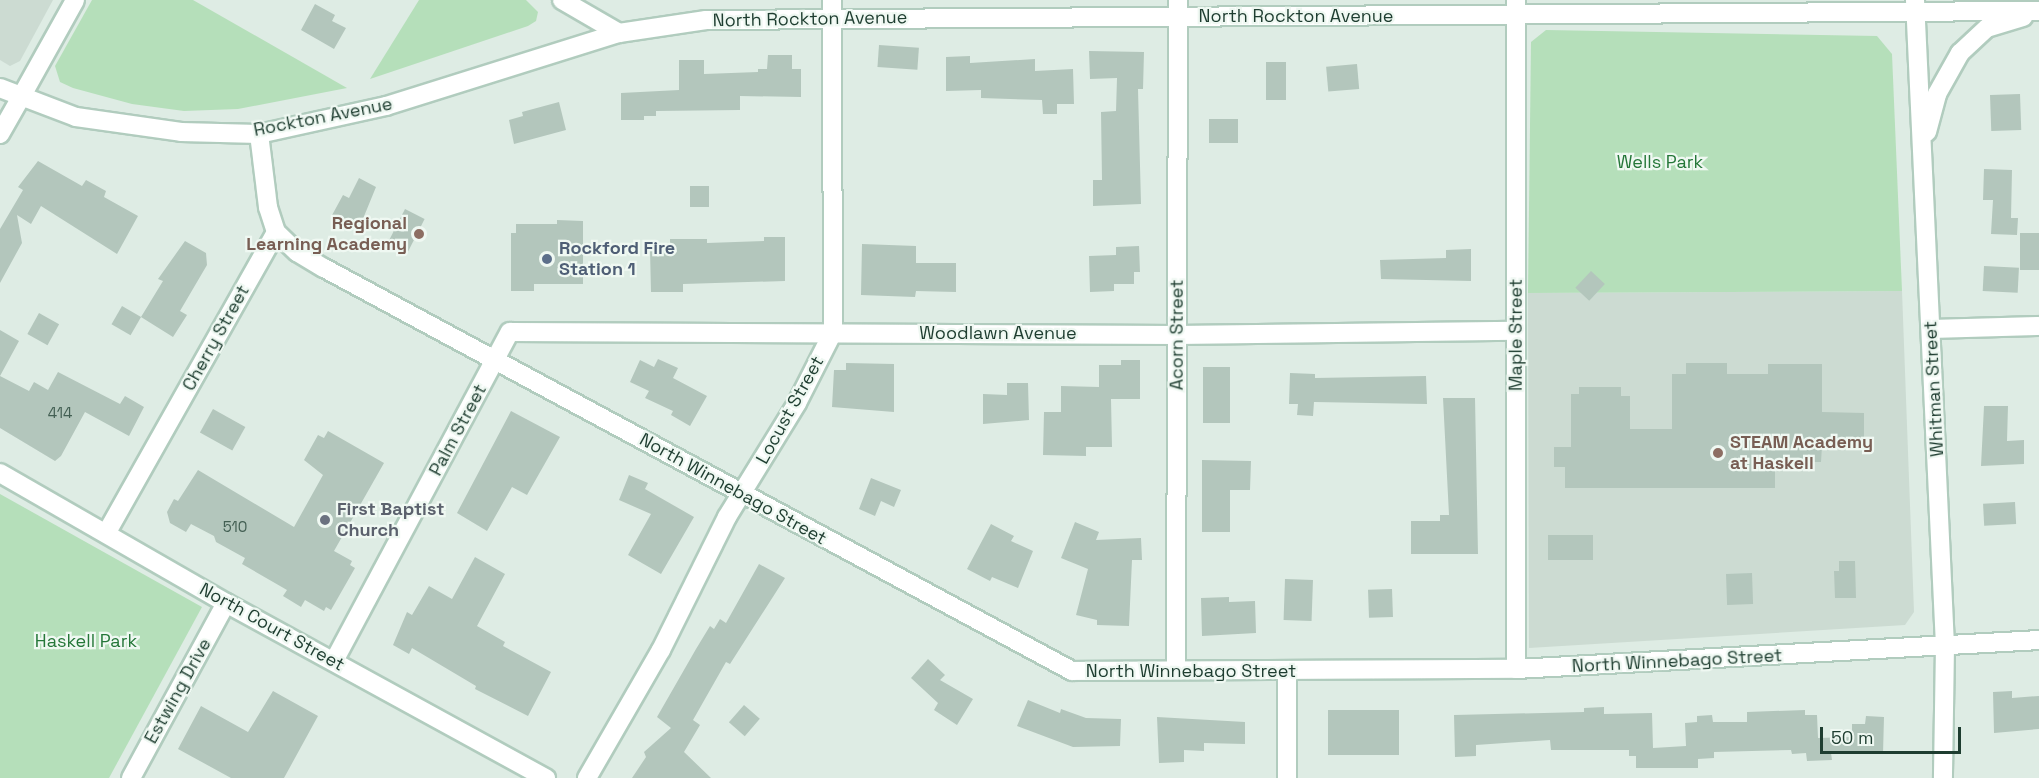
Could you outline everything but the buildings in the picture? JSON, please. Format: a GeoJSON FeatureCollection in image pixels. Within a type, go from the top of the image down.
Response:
{"type":"FeatureCollection","features":[{"type":"Feature","properties":{"kind":"street"},"geometry":{"type":"LineString","coordinates":[[0,134],[75,0]]}},
{"type":"Feature","properties":{"kind":"street"},"geometry":{"type":"LineString","coordinates":[[562,0],[619,33]]}},
{"type":"Feature","properties":{"kind":"street","name":"North Rockton Avenue"},"geometry":{"type":"LineString","coordinates":[[619,33],[706,20],[833,9],[1516,9],[1915,6],[2039,12]]}},
{"type":"Feature","properties":{"kind":"street","name":"Whitman Street"},"geometry":{"type":"LineString","coordinates":[[1915,6],[1946,646],[1943,778]]}},
{"type":"Feature","properties":{"kind":"street","name":"Acorn Street"},"geometry":{"type":"LineString","coordinates":[[1176,669],[1178,8]]}},
{"type":"Feature","properties":{"kind":"street","name":"Locust Street"},"geometry":{"type":"LineString","coordinates":[[586,778],[661,650],[742,494],[797,403],[833,332],[833,9]]}},
{"type":"Feature","properties":{"kind":"street","name":"Maple Street"},"geometry":{"type":"LineString","coordinates":[[1516,9],[1516,669]]}},
{"type":"Feature","properties":{"kind":"street"},"geometry":{"type":"LineString","coordinates":[[1922,148],[1937,94],[1960,53],[1987,28],[2039,12]]}},
{"type":"Feature","properties":{"kind":"street","name":"Rockton Avenue"},"geometry":{"type":"LineString","coordinates":[[20,99],[76,117],[129,126],[259,134],[386,106],[619,33]]}},
{"type":"Feature","properties":{"kind":"street"},"geometry":{"type":"LineString","coordinates":[[0,88],[20,99]]}},
{"type":"Feature","properties":{"kind":"street"},"geometry":{"type":"LineString","coordinates":[[259,134],[268,207],[276,232]]}},
{"type":"Feature","properties":{"kind":"street","name":"North Winnebago Street"},"geometry":{"type":"LineString","coordinates":[[276,232],[297,252],[324,268],[496,358],[742,494],[1072,671],[1516,669],[2039,640]]}},
{"type":"Feature","properties":{"kind":"street","name":"Cherry Street"},"geometry":{"type":"LineString","coordinates":[[107,532],[276,232]]}},
{"type":"Feature","properties":{"kind":"street"},"geometry":{"type":"LineString","coordinates":[[1931,329],[2039,326]]}},
{"type":"Feature","properties":{"kind":"street","name":"Woodlawn Avenue"},"geometry":{"type":"LineString","coordinates":[[496,358],[510,332],[1177,335],[1516,331]]}},
{"type":"Feature","properties":{"kind":"street","name":"Palm Street"},"geometry":{"type":"LineString","coordinates":[[334,661],[496,358]]}},
{"type":"Feature","properties":{"kind":"street","name":"North Court Street"},"geometry":{"type":"LineString","coordinates":[[0,473],[107,532],[226,603],[546,778]]}},
{"type":"Feature","properties":{"kind":"street","name":"Estwing Drive"},"geometry":{"type":"LineString","coordinates":[[130,778],[226,603]]}},
{"type":"Feature","properties":{"kind":"street"},"geometry":{"type":"LineString","coordinates":[[1287,671],[1287,778]]}},
{"type":"Feature","properties":{"kind":"shaded area"},"geometry":{"type":"Polygon","coordinates":[[[0,0],[53,0],[20,61],[10,66],[0,60],[0,0]]]}},
{"type":"Feature","properties":{"kind":"shaded area","name":"STEAM Academy at Haskell"},"geometry":{"type":"Polygon","coordinates":[[[1902,291],[1914,612],[1905,625],[1529,648],[1528,293],[1902,291]]]}},
{"type":"Feature","properties":{"kind":"green space"},"geometry":{"type":"Polygon","coordinates":[[[92,0],[193,0],[347,88],[238,109],[184,111],[132,104],[73,88],[60,82],[55,66],[92,0]]]}},
{"type":"Feature","properties":{"kind":"green space"},"geometry":{"type":"Polygon","coordinates":[[[419,0],[526,0],[538,12],[536,21],[528,26],[370,79],[419,0]]]}},
{"type":"Feature","properties":{"kind":"green space","name":"Wells Park"},"geometry":{"type":"Polygon","coordinates":[[[1546,30],[1877,36],[1892,54],[1902,291],[1528,293],[1531,42],[1546,30]]]}},
{"type":"Feature","properties":{"kind":"green space","name":"Haskell Park"},"geometry":{"type":"Polygon","coordinates":[[[0,494],[202,607],[109,778],[0,778],[0,494]]]}},
{"type":"Feature","properties":{"kind":"place","name":"Regional Learning Academy"},"geometry":{"type":"Point","coordinates":[419,234]}},
{"type":"Feature","properties":{"kind":"place","name":"Rockford Fire Station 1"},"geometry":{"type":"Point","coordinates":[547,259]}},
{"type":"Feature","properties":{"kind":"place","name":"STEAM Academy at Haskell"},"geometry":{"type":"Point","coordinates":[1718,453]}},
{"type":"Feature","properties":{"kind":"place","name":"First Baptist Church"},"geometry":{"type":"Point","coordinates":[325,520]}}]}
